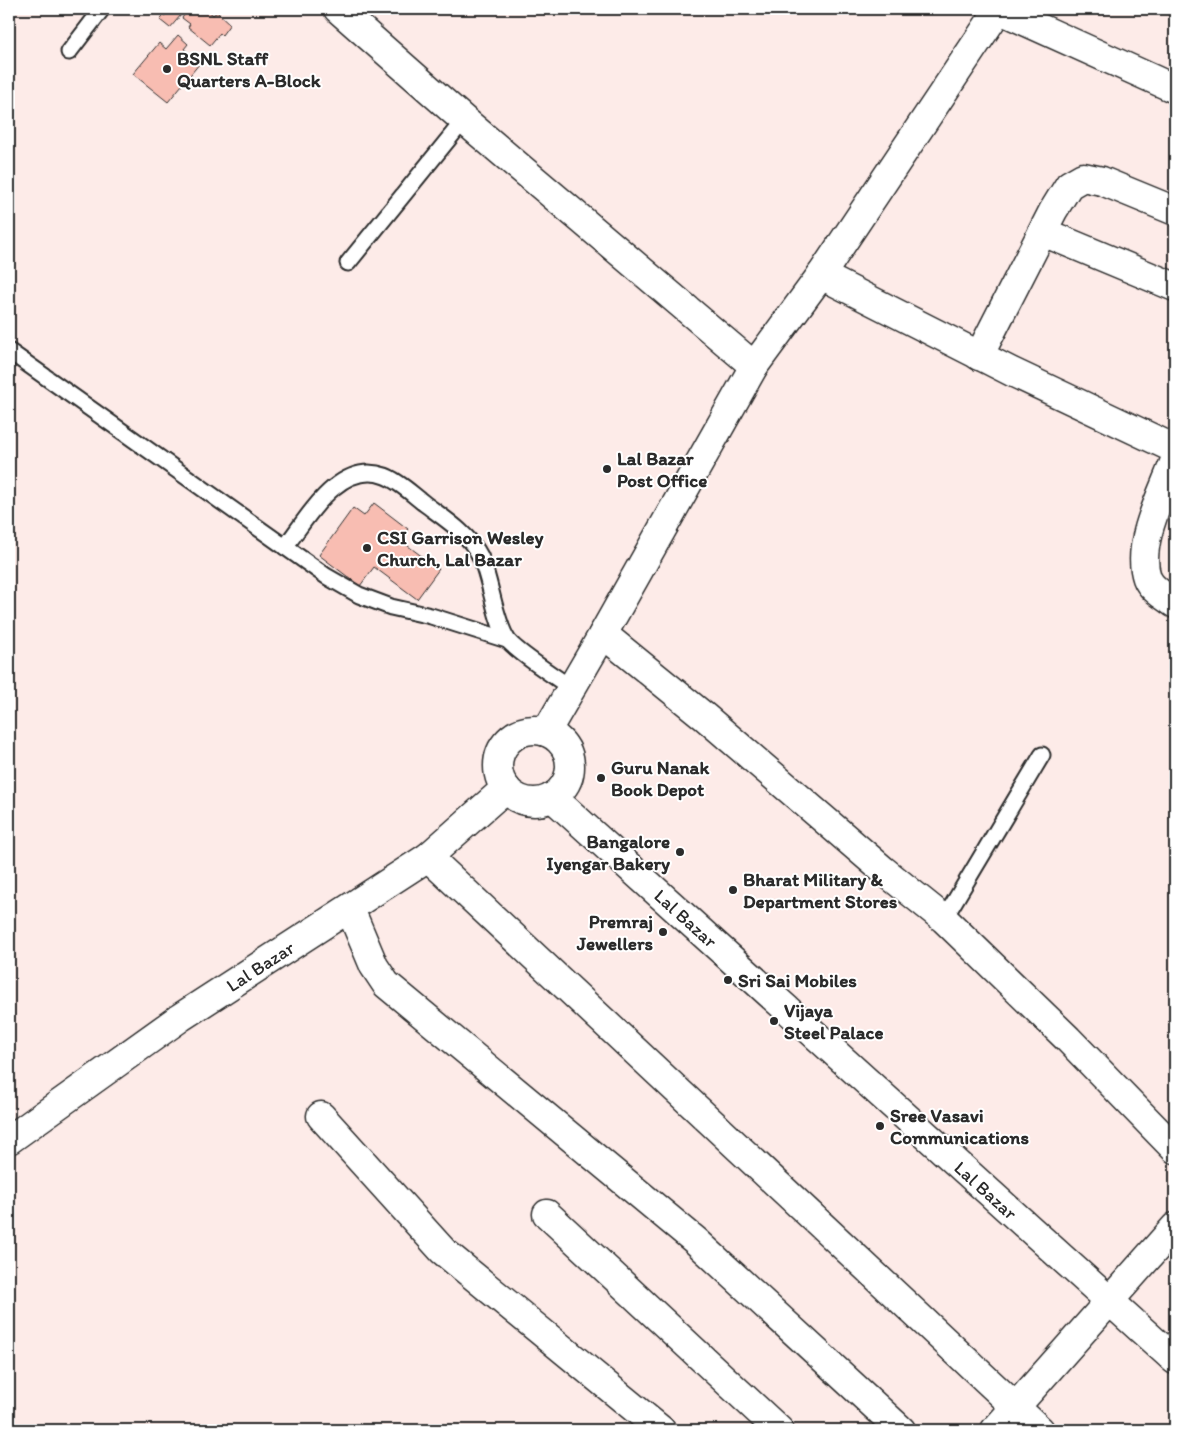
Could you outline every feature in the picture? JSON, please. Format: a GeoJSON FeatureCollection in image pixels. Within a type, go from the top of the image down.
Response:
{"type":"FeatureCollection","features":[{"type":"Feature","properties":{"kind":"street"},"geometry":{"type":"LineString","coordinates":[[338,9],[464,120],[754,366]]}},
{"type":"Feature","properties":{"kind":"street"},"geometry":{"type":"LineString","coordinates":[[546,732],[754,366],[820,275],[998,9],[1175,89]]}},
{"type":"Feature","properties":{"kind":"street"},"geometry":{"type":"LineString","coordinates":[[979,356],[1069,185],[1083,177],[1102,181],[1175,211]]}},
{"type":"Feature","properties":{"kind":"street"},"geometry":{"type":"LineString","coordinates":[[1043,232],[1175,287]]}},
{"type":"Feature","properties":{"kind":"street"},"geometry":{"type":"LineString","coordinates":[[820,275],[979,356],[1175,449]]}},
{"type":"Feature","properties":{"kind":"street"},"geometry":{"type":"LineString","coordinates":[[1175,460],[1148,530],[1144,560],[1147,580],[1158,592],[1175,604]]}},
{"type":"Feature","properties":{"kind":"street"},"geometry":{"type":"LineString","coordinates":[[603,634],[705,717],[883,870],[944,919],[1075,1046],[1175,1150]]}},
{"type":"Feature","properties":{"kind":"street"},"geometry":{"type":"LineString","coordinates":[[525,731],[546,732],[555,736],[562,744],[570,762],[566,782],[552,797],[532,802],[522,800],[506,788],[498,769],[499,759],[508,741],[525,731]]}},
{"type":"Feature","properties":{"kind":"street","name":"Lal Bazar"},"geometry":{"type":"LineString","coordinates":[[9,1140],[181,1017],[428,857],[506,788]]}},
{"type":"Feature","properties":{"kind":"street","name":"Lal Bazar"},"geometry":{"type":"LineString","coordinates":[[552,797],[1175,1360]]}},
{"type":"Feature","properties":{"kind":"street"},"geometry":{"type":"LineString","coordinates":[[428,857],[1040,1430]]}},
{"type":"Feature","properties":{"kind":"street"},"geometry":{"type":"LineString","coordinates":[[350,909],[374,966],[386,984],[696,1241],[901,1430]]}},
{"type":"Feature","properties":{"kind":"street"},"geometry":{"type":"LineString","coordinates":[[321,1116],[443,1251],[661,1430]]}},
{"type":"Feature","properties":{"kind":"street"},"geometry":{"type":"LineString","coordinates":[[547,1214],[779,1430]]}},
{"type":"Feature","properties":{"kind":"street"},"geometry":{"type":"LineString","coordinates":[[995,1430],[1175,1227]]}},
{"type":"Feature","properties":{"kind":"lane"},"geometry":{"type":"LineString","coordinates":[[69,52],[102,9]]}},
{"type":"Feature","properties":{"kind":"lane"},"geometry":{"type":"LineString","coordinates":[[348,263],[464,120]]}},
{"type":"Feature","properties":{"kind":"lane"},"geometry":{"type":"LineString","coordinates":[[9,351],[326,576],[359,595],[391,607],[431,616],[507,640],[551,675],[570,687]]}},
{"type":"Feature","properties":{"kind":"lane"},"geometry":{"type":"LineString","coordinates":[[285,547],[322,498],[343,481],[366,472],[373,472],[388,477],[459,530],[480,556],[507,640]]}},
{"type":"Feature","properties":{"kind":"lane"},"geometry":{"type":"LineString","coordinates":[[944,919],[1042,755]]}},
{"type":"Feature","properties":{"kind":"building"},"geometry":{"type":"Polygon","coordinates":[[[171,9],[186,9],[170,28],[160,20],[171,9]]]}},
{"type":"Feature","properties":{"kind":"building"},"geometry":{"type":"Polygon","coordinates":[[[186,9],[206,9],[213,15],[217,12],[230,24],[222,35],[220,33],[210,45],[188,27],[190,24],[182,18],[187,11],[186,9]]]}},
{"type":"Feature","properties":{"kind":"building","name":"BSNL Staff Quarters A-Block"},"geometry":{"type":"Polygon","coordinates":[[[178,35],[188,44],[184,49],[200,63],[168,102],[133,74],[159,43],[166,49],[178,35]]]}},
{"type":"Feature","properties":{"kind":"building","name":"CSI Garrison Wesley Church, Lal Bazar"},"geometry":{"type":"Polygon","coordinates":[[[374,503],[408,529],[400,540],[439,569],[417,599],[374,567],[360,586],[319,555],[353,508],[364,516],[374,503]]]}},
{"type":"Feature","properties":{"kind":"place","name":"BSNL Staff Quarters A-Block"},"geometry":{"type":"Point","coordinates":[167,69]}},
{"type":"Feature","properties":{"kind":"place","name":"Lal Bazar Post Office"},"geometry":{"type":"Point","coordinates":[607,469]}},
{"type":"Feature","properties":{"kind":"place","name":"CSI Garrison Wesley Church, Lal Bazar"},"geometry":{"type":"Point","coordinates":[367,548]}},
{"type":"Feature","properties":{"kind":"place","name":"Guru Nanak Book Depot"},"geometry":{"type":"Point","coordinates":[601,778]}},
{"type":"Feature","properties":{"kind":"place","name":"Bangalore Iyengar Bakery"},"geometry":{"type":"Point","coordinates":[680,852]}},
{"type":"Feature","properties":{"kind":"place","name":"Bharat Military & Department Stores"},"geometry":{"type":"Point","coordinates":[733,890]}},
{"type":"Feature","properties":{"kind":"place","name":"Premraj Jewellers"},"geometry":{"type":"Point","coordinates":[663,932]}},
{"type":"Feature","properties":{"kind":"place","name":"Sri Sai Mobiles"},"geometry":{"type":"Point","coordinates":[728,980]}},
{"type":"Feature","properties":{"kind":"place","name":"Vijaya Steel Palace"},"geometry":{"type":"Point","coordinates":[774,1021]}},
{"type":"Feature","properties":{"kind":"place","name":"Sree Vasavi Communications"},"geometry":{"type":"Point","coordinates":[880,1126]}}]}
